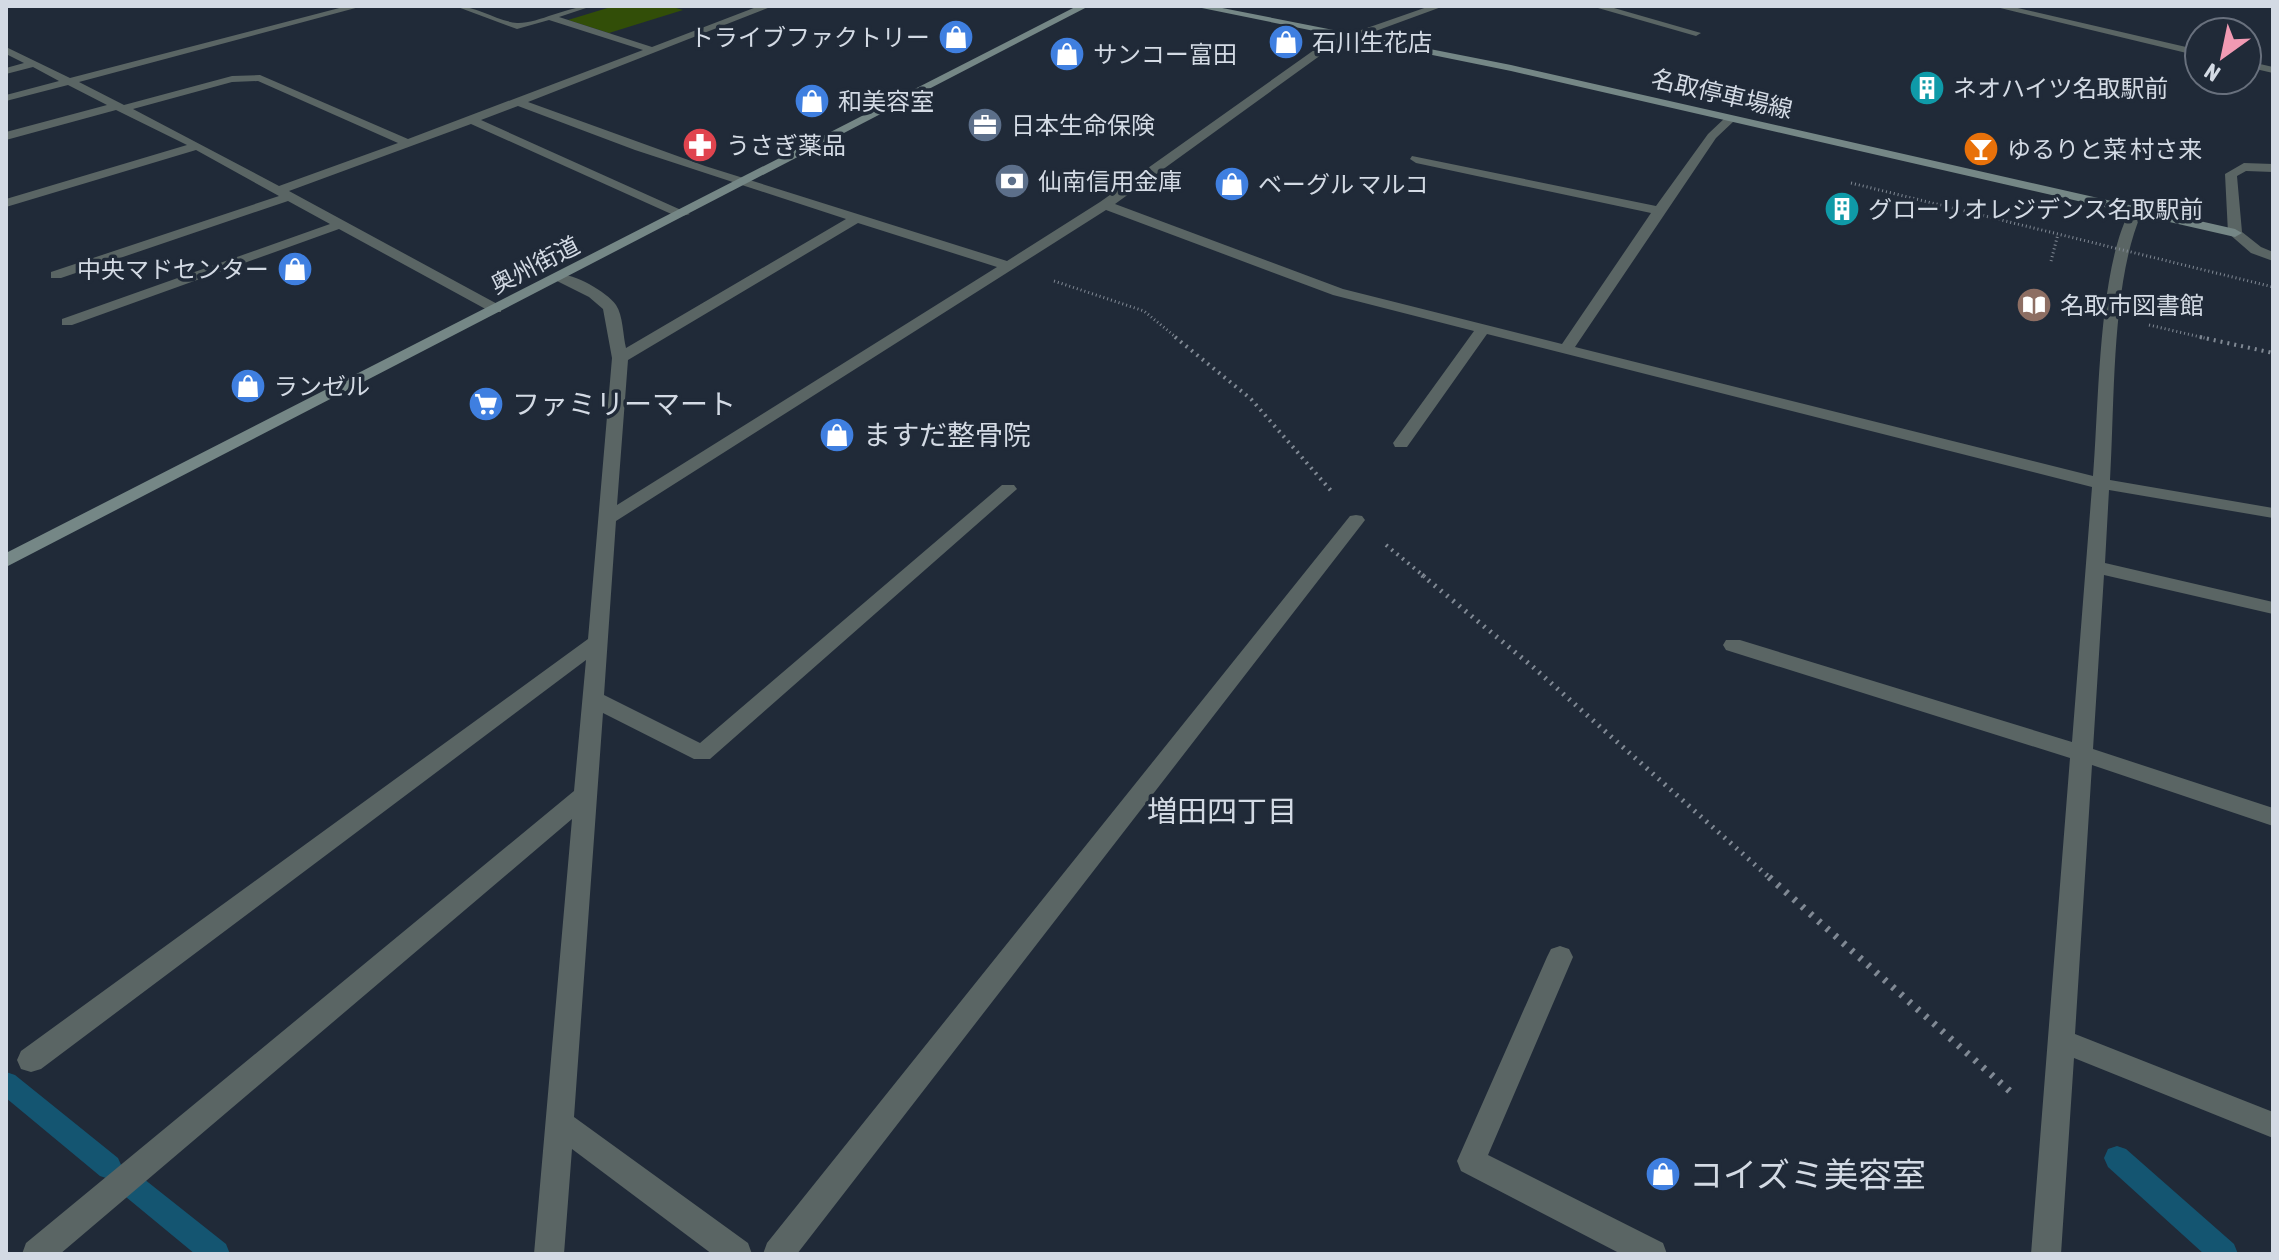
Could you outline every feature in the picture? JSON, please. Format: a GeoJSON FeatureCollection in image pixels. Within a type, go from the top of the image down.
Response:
{"type":"FeatureCollection","features":[{"type":"Feature","properties":{"kind":"main road","name":"奥州街道"},"geometry":{"type":"LineString","coordinates":[[6,561],[1084,6]]}},
{"type":"Feature","properties":{"kind":"main road","name":"名取停車場線"},"geometry":{"type":"LineString","coordinates":[[1197,6],[1511,68],[2235,233]]}},
{"type":"Feature","properties":{"kind":"street"},"geometry":{"type":"LineString","coordinates":[[6,98],[358,6]]}},
{"type":"Feature","properties":{"kind":"street"},"geometry":{"type":"LineString","coordinates":[[460,6],[517,26],[587,6]]}},
{"type":"Feature","properties":{"kind":"street"},"geometry":{"type":"LineString","coordinates":[[56,275],[284,193],[768,6]]}},
{"type":"Feature","properties":{"kind":"street"},"geometry":{"type":"LineString","coordinates":[[607,519],[1105,205],[1328,45],[1439,6]]}},
{"type":"Feature","properties":{"kind":"street"},"geometry":{"type":"LineString","coordinates":[[1596,6],[1696,33]]}},
{"type":"Feature","properties":{"kind":"street"},"geometry":{"type":"LineString","coordinates":[[1997,6],[2183,49]]}},
{"type":"Feature","properties":{"kind":"street"},"geometry":{"type":"LineString","coordinates":[[550,17],[652,50]]}},
{"type":"Feature","properties":{"kind":"street"},"geometry":{"type":"LineString","coordinates":[[6,50],[197,146],[496,309]]}},
{"type":"Feature","properties":{"kind":"street"},"geometry":{"type":"LineString","coordinates":[[6,71],[34,64]]}},
{"type":"Feature","properties":{"kind":"street"},"geometry":{"type":"LineString","coordinates":[[6,136],[232,79],[260,78],[408,143]]}},
{"type":"Feature","properties":{"kind":"street"},"geometry":{"type":"LineString","coordinates":[[518,102],[615,141],[1009,266]]}},
{"type":"Feature","properties":{"kind":"street"},"geometry":{"type":"LineString","coordinates":[[1566,349],[1712,136],[1730,119]]}},
{"type":"Feature","properties":{"kind":"street"},"geometry":{"type":"LineString","coordinates":[[471,120],[683,214]]}},
{"type":"Feature","properties":{"kind":"street"},"geometry":{"type":"LineString","coordinates":[[6,203],[197,146]]}},
{"type":"Feature","properties":{"kind":"street"},"geometry":{"type":"LineString","coordinates":[[1416,159],[1659,211]]}},
{"type":"Feature","properties":{"kind":"street"},"geometry":{"type":"LineString","coordinates":[[2273,168],[2244,167],[2231,174],[2235,233],[2256,250],[2273,257]]}},
{"type":"Feature","properties":{"kind":"street"},"geometry":{"type":"LineString","coordinates":[[1105,205],[1298,279],[2103,484],[2273,513]]}},
{"type":"Feature","properties":{"kind":"street"},"geometry":{"type":"LineString","coordinates":[[2046,1254],[2113,317],[2127,232],[2136,212]]}},
{"type":"Feature","properties":{"kind":"street"},"geometry":{"type":"LineString","coordinates":[[620,358],[857,218]]}},
{"type":"Feature","properties":{"kind":"street"},"geometry":{"type":"LineString","coordinates":[[67,322],[338,225]]}},
{"type":"Feature","properties":{"kind":"street"},"geometry":{"type":"LineString","coordinates":[[549,1254],[620,358],[610,307],[594,294],[560,277]]}},
{"type":"Feature","properties":{"kind":"street"},"geometry":{"type":"LineString","coordinates":[[1401,443],[1484,328]]}},
{"type":"Feature","properties":{"kind":"street"},"geometry":{"type":"LineString","coordinates":[[593,699],[702,753],[1008,489]]}},
{"type":"Feature","properties":{"kind":"street"},"geometry":{"type":"LineString","coordinates":[[778,1254],[1356,520]]}},
{"type":"Feature","properties":{"kind":"street"},"geometry":{"type":"LineString","coordinates":[[2097,567],[2273,608]]}},
{"type":"Feature","properties":{"kind":"street"},"geometry":{"type":"LineString","coordinates":[[31,1060],[597,642]]}},
{"type":"Feature","properties":{"kind":"street"},"geometry":{"type":"LineString","coordinates":[[1733,645],[2273,817]]}},
{"type":"Feature","properties":{"kind":"street"},"geometry":{"type":"LineString","coordinates":[[37,1254],[585,795]]}},
{"type":"Feature","properties":{"kind":"street"},"geometry":{"type":"LineString","coordinates":[[1560,957],[1471,1161],[1652,1254]]}},
{"type":"Feature","properties":{"kind":"street"},"geometry":{"type":"LineString","coordinates":[[2062,1041],[2273,1125]]}},
{"type":"Feature","properties":{"kind":"street"},"geometry":{"type":"LineString","coordinates":[[559,1123],[737,1254]]}},
{"type":"Feature","properties":{"kind":"path"},"geometry":{"type":"LineString","coordinates":[[1851,183],[2273,287]]}},
{"type":"Feature","properties":{"kind":"path"},"geometry":{"type":"LineString","coordinates":[[2051,261],[2058,234]]}},
{"type":"Feature","properties":{"kind":"path"},"geometry":{"type":"LineString","coordinates":[[1009,266],[1144,311],[1251,399],[1356,520],[1533,667],[2056,1132]]}},
{"type":"Feature","properties":{"kind":"path"},"geometry":{"type":"LineString","coordinates":[[2113,317],[2273,353]]}},
{"type":"Feature","properties":{"kind":"green space"},"geometry":{"type":"Polygon","coordinates":[[[614,6],[669,6],[683,10],[609,33],[568,20],[614,6]]]}},
{"type":"Feature","properties":{"kind":"waterway"},"geometry":{"type":"LineString","coordinates":[[6,1083],[109,1167]]}},
{"type":"Feature","properties":{"kind":"waterway"},"geometry":{"type":"LineString","coordinates":[[2117,1158],[2224,1254]]}},
{"type":"Feature","properties":{"kind":"waterway"},"geometry":{"type":"LineString","coordinates":[[135,1188],[216,1254]]}},
{"type":"Feature","properties":{"kind":"place","name":"トライブファクトリー"},"geometry":{"type":"Point","coordinates":[956,37]}},
{"type":"Feature","properties":{"kind":"place","name":"石川生花店"},"geometry":{"type":"Point","coordinates":[1286,42]}},
{"type":"Feature","properties":{"kind":"place","name":"サンコー富田"},"geometry":{"type":"Point","coordinates":[1067,54]}},
{"type":"Feature","properties":{"kind":"place","name":"ネオハイツ名取駅前"},"geometry":{"type":"Point","coordinates":[1927,88]}},
{"type":"Feature","properties":{"kind":"place","name":"和美容室"},"geometry":{"type":"Point","coordinates":[812,101]}},
{"type":"Feature","properties":{"kind":"place","name":"日本生命保険"},"geometry":{"type":"Point","coordinates":[985,125]}},
{"type":"Feature","properties":{"kind":"place","name":"うさぎ薬品"},"geometry":{"type":"Point","coordinates":[700,145]}},
{"type":"Feature","properties":{"kind":"place","name":"ゆるりと菜 村さ来"},"geometry":{"type":"Point","coordinates":[1981,149]}},
{"type":"Feature","properties":{"kind":"place","name":"仙南信用金庫"},"geometry":{"type":"Point","coordinates":[1012,181]}},
{"type":"Feature","properties":{"kind":"place","name":"ベーグル マルコ"},"geometry":{"type":"Point","coordinates":[1232,184]}},
{"type":"Feature","properties":{"kind":"place","name":"グローリオレジデンス名取駅前"},"geometry":{"type":"Point","coordinates":[1842,209]}},
{"type":"Feature","properties":{"kind":"place","name":"中央マドセンター"},"geometry":{"type":"Point","coordinates":[295,269]}},
{"type":"Feature","properties":{"kind":"place","name":"名取市図書館"},"geometry":{"type":"Point","coordinates":[2034,305]}},
{"type":"Feature","properties":{"kind":"place","name":"ランゼル"},"geometry":{"type":"Point","coordinates":[248,386]}},
{"type":"Feature","properties":{"kind":"place","name":"ファミリーマート"},"geometry":{"type":"Point","coordinates":[486,404]}},
{"type":"Feature","properties":{"kind":"place","name":"ますだ整骨院"},"geometry":{"type":"Point","coordinates":[837,435]}},
{"type":"Feature","properties":{"kind":"place","name":"コイズミ美容室"},"geometry":{"type":"Point","coordinates":[1663,1174]}},
{"type":"Feature","properties":{"kind":"district","name":"増田四丁目"},"geometry":{"type":"Point","coordinates":[1222,811]}}]}
